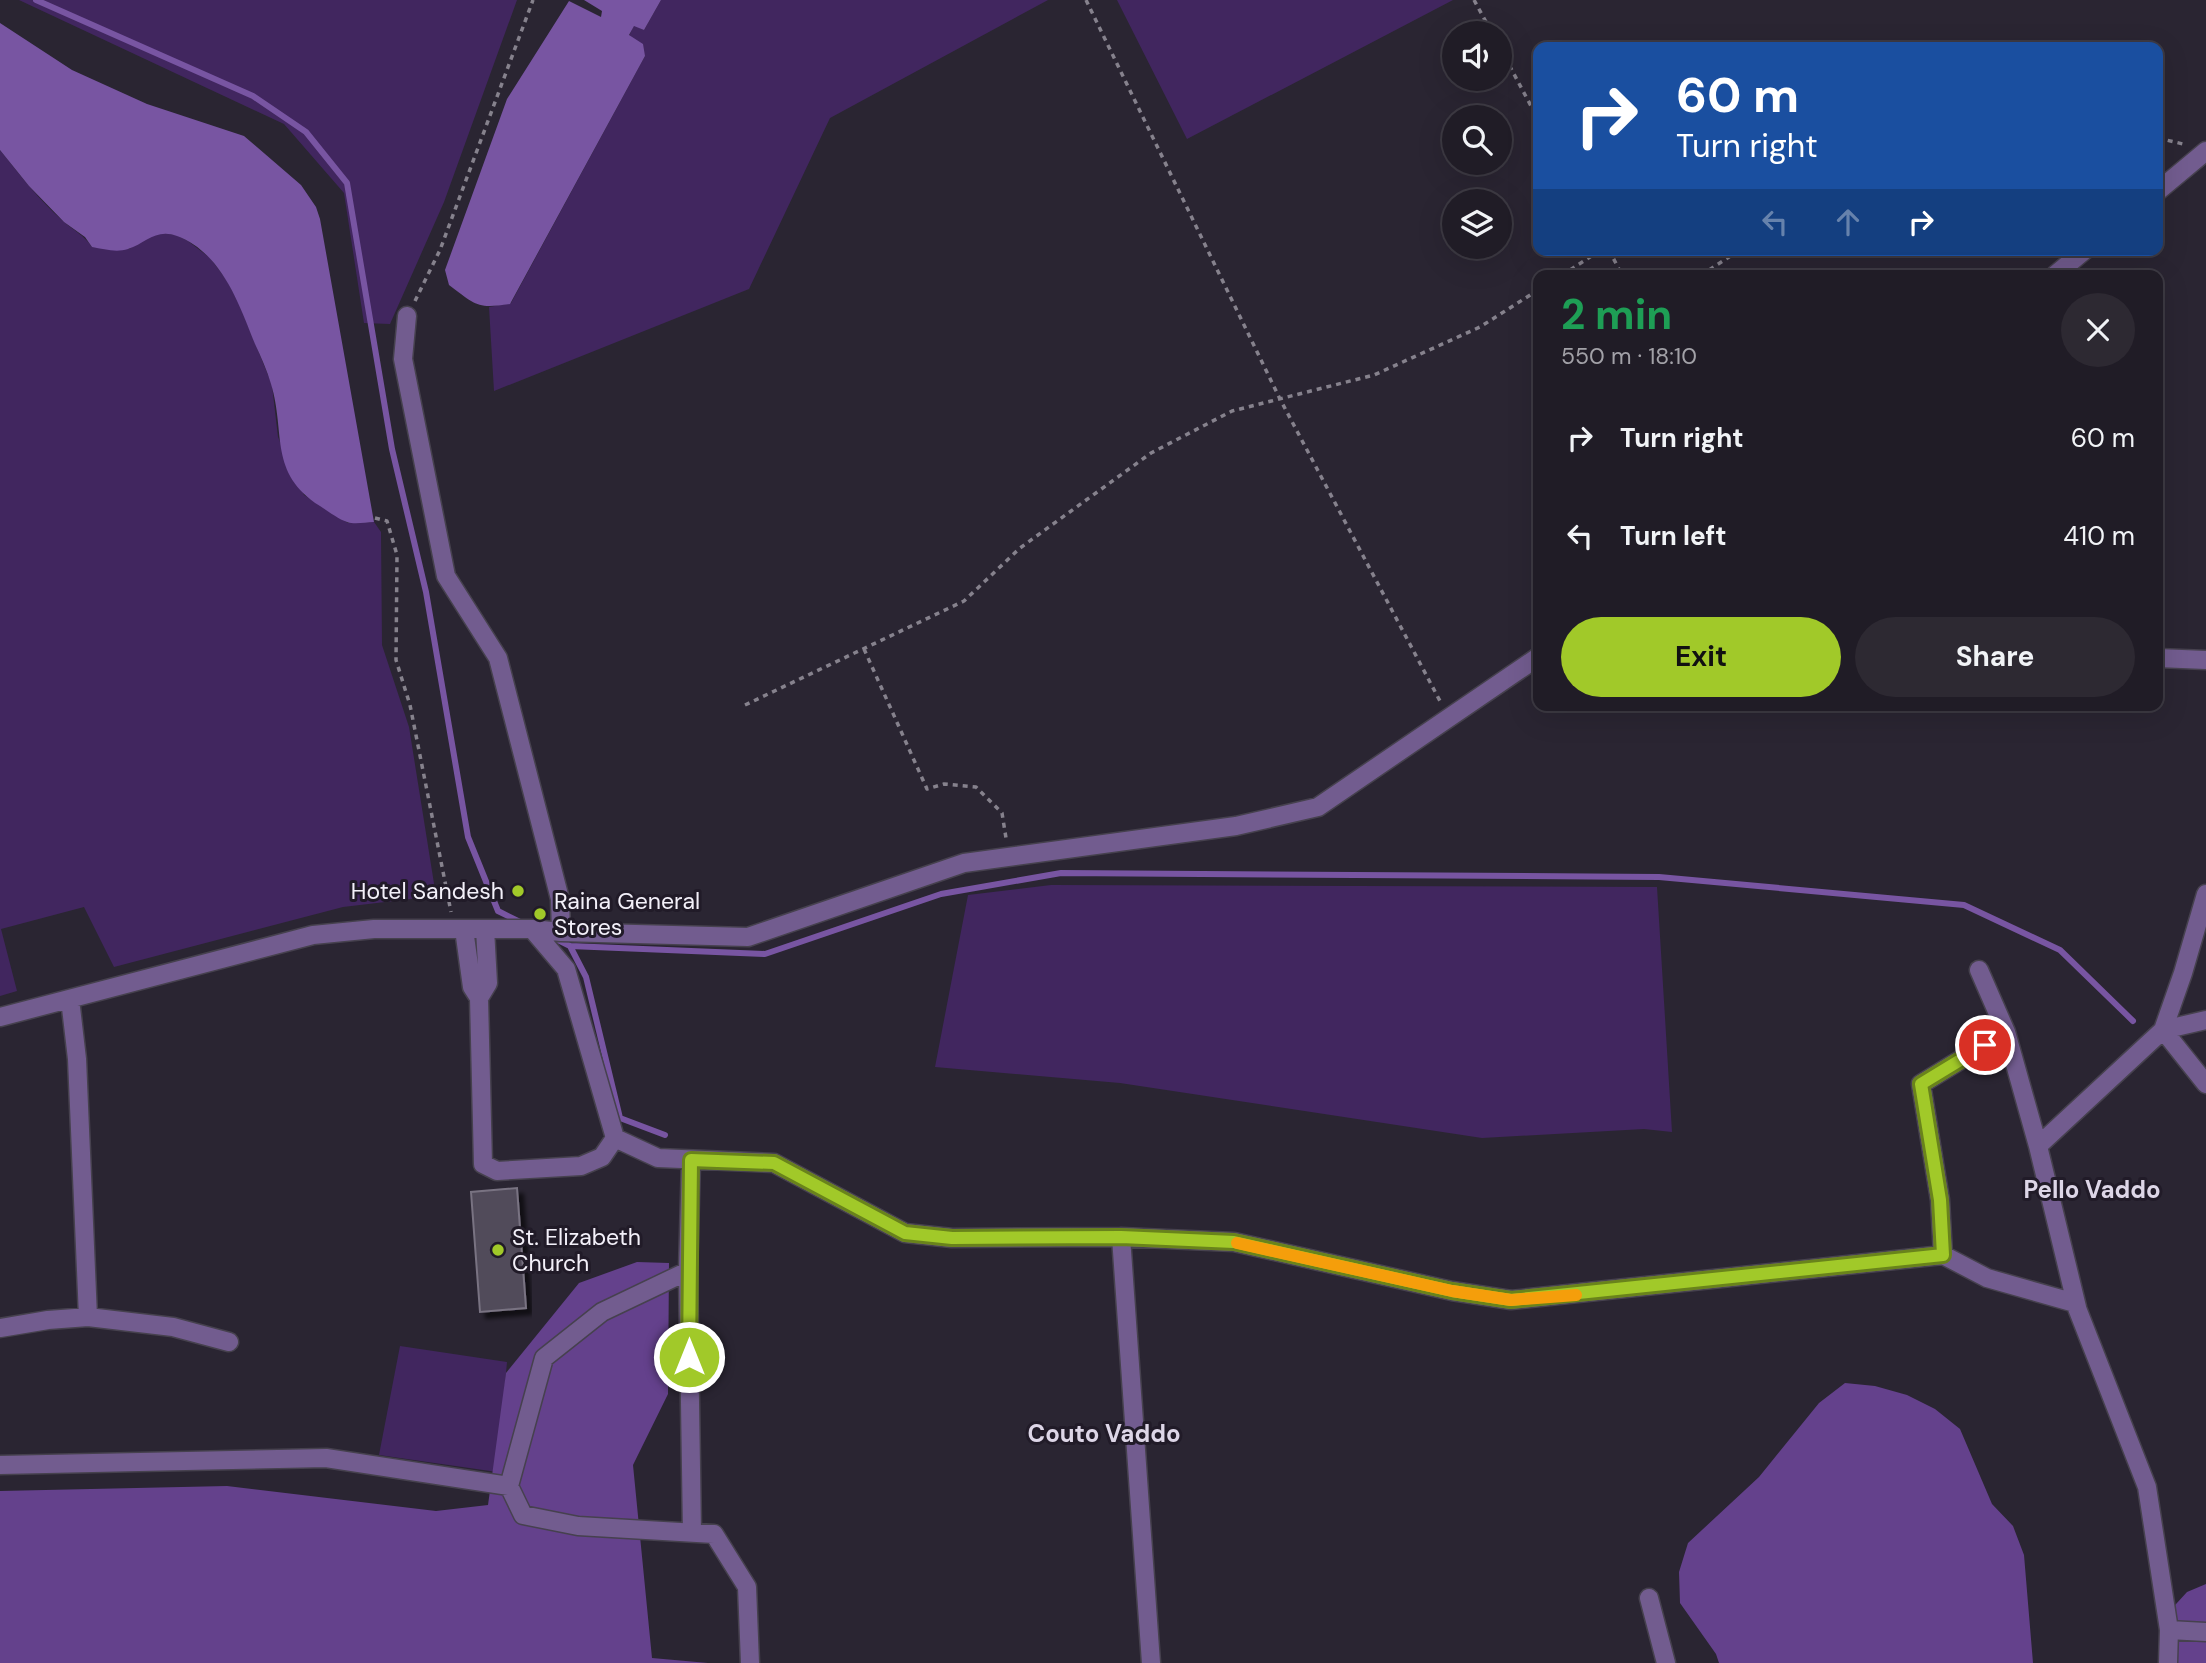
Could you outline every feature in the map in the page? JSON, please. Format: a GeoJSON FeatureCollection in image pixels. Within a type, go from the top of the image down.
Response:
{"type":"FeatureCollection","features":[{"type":"Feature","properties":{"kind":"street"},"geometry":{"type":"LineString","coordinates":[[2163,187],[2206,153]]}},
{"type":"Feature","properties":{"kind":"street"},"geometry":{"type":"LineString","coordinates":[[2062,270],[2078,256]]}},
{"type":"Feature","properties":{"kind":"street"},"geometry":{"type":"LineString","coordinates":[[407,316],[403,359],[446,576],[498,657],[560,899],[559,932]]}},
{"type":"Feature","properties":{"kind":"street"},"geometry":{"type":"LineString","coordinates":[[2163,658],[2206,660]]}},
{"type":"Feature","properties":{"kind":"street"},"geometry":{"type":"LineString","coordinates":[[0,1017],[313,936],[374,929],[533,929],[748,937],[964,863],[1236,825],[1318,807],[1533,660]]}},
{"type":"Feature","properties":{"kind":"street"},"geometry":{"type":"LineString","coordinates":[[2038,1146],[2163,1030],[2206,894]]}},
{"type":"Feature","properties":{"kind":"street"},"geometry":{"type":"LineString","coordinates":[[459,929],[472,988],[479,998]]}},
{"type":"Feature","properties":{"kind":"street"},"geometry":{"type":"LineString","coordinates":[[485,929],[488,983],[479,998],[483,1164],[497,1171],[581,1166],[602,1157],[615,1138]]}},
{"type":"Feature","properties":{"kind":"street"},"geometry":{"type":"LineString","coordinates":[[533,929],[566,970],[615,1138],[658,1158],[774,1163],[905,1233],[952,1238],[1121,1237],[1234,1242],[1452,1291],[1511,1300],[1943,1255],[1987,1278],[2075,1303],[2077,1307]]}},
{"type":"Feature","properties":{"kind":"street"},"geometry":{"type":"LineString","coordinates":[[1979,970],[2006,1032],[2038,1146],[2077,1307],[2147,1487],[2169,1630],[2168,1663]]}},
{"type":"Feature","properties":{"kind":"street"},"geometry":{"type":"LineString","coordinates":[[70,999],[77,1059],[88,1317]]}},
{"type":"Feature","properties":{"kind":"street"},"geometry":{"type":"LineString","coordinates":[[2163,1030],[2206,1020]]}},
{"type":"Feature","properties":{"kind":"street"},"geometry":{"type":"LineString","coordinates":[[2163,1030],[2206,1084]]}},
{"type":"Feature","properties":{"kind":"street"},"geometry":{"type":"LineString","coordinates":[[1943,1255],[1940,1200],[1921,1084],[2006,1032]]}},
{"type":"Feature","properties":{"kind":"street"},"geometry":{"type":"LineString","coordinates":[[691,1160],[688,1271],[692,1533]]}},
{"type":"Feature","properties":{"kind":"street"},"geometry":{"type":"LineString","coordinates":[[1121,1237],[1151,1663]]}},
{"type":"Feature","properties":{"kind":"street"},"geometry":{"type":"LineString","coordinates":[[688,1271],[603,1312],[544,1358],[509,1486],[523,1515],[578,1526],[714,1534],[747,1587],[750,1663]]}},
{"type":"Feature","properties":{"kind":"street"},"geometry":{"type":"LineString","coordinates":[[0,1328],[88,1317],[173,1327],[229,1342]]}},
{"type":"Feature","properties":{"kind":"street"},"geometry":{"type":"LineString","coordinates":[[0,1465],[326,1458],[509,1486]]}},
{"type":"Feature","properties":{"kind":"street"},"geometry":{"type":"LineString","coordinates":[[1649,1598],[1666,1663]]}},
{"type":"Feature","properties":{"kind":"street"},"geometry":{"type":"LineString","coordinates":[[2169,1630],[2206,1632]]}},
{"type":"Feature","properties":{"kind":"path"},"geometry":{"type":"LineString","coordinates":[[407,316],[440,250],[533,0]]}},
{"type":"Feature","properties":{"kind":"path"},"geometry":{"type":"LineString","coordinates":[[1086,0],[1280,399],[1449,718]]}},
{"type":"Feature","properties":{"kind":"path"},"geometry":{"type":"LineString","coordinates":[[1474,0],[1485,21]]}},
{"type":"Feature","properties":{"kind":"path"},"geometry":{"type":"LineString","coordinates":[[1512,71],[1533,111]]}},
{"type":"Feature","properties":{"kind":"path"},"geometry":{"type":"LineString","coordinates":[[1570,270],[1592,256]]}},
{"type":"Feature","properties":{"kind":"path"},"geometry":{"type":"LineString","coordinates":[[1709,270],[1731,256]]}},
{"type":"Feature","properties":{"kind":"path"},"geometry":{"type":"LineString","coordinates":[[745,705],[964,601],[1020,548],[1151,453],[1232,411],[1374,375],[1480,327],[1533,293]]}},
{"type":"Feature","properties":{"kind":"path"},"geometry":{"type":"LineString","coordinates":[[374,518],[387,522],[397,555],[396,660],[410,705],[459,929]]}},
{"type":"Feature","properties":{"kind":"path"},"geometry":{"type":"LineString","coordinates":[[864,648],[927,789],[944,784],[976,787],[1002,813],[1008,857]]}},
{"type":"Feature","properties":{"kind":"shaded area"},"geometry":{"type":"Polygon","coordinates":[[[19,0],[517,0],[444,202],[390,324],[364,323],[344,193],[284,124],[19,0]]]}},
{"type":"Feature","properties":{"kind":"shaded area"},"geometry":{"type":"Polygon","coordinates":[[[584,0],[661,0],[644,30],[634,26],[629,35],[643,44],[645,56],[510,304],[477,304],[449,285],[445,270],[507,99],[569,1],[601,17],[602,11],[584,0]]]}},
{"type":"Feature","properties":{"kind":"shaded area"},"geometry":{"type":"Polygon","coordinates":[[[661,0],[1048,0],[830,118],[749,289],[494,391],[489,307],[511,303],[645,56],[629,36],[634,25],[644,30],[661,0]]]}},
{"type":"Feature","properties":{"kind":"shaded area"},"geometry":{"type":"Polygon","coordinates":[[[1117,0],[1453,0],[1187,139],[1117,0]]]}},
{"type":"Feature","properties":{"kind":"shaded area"},"geometry":{"type":"Polygon","coordinates":[[[0,23],[72,70],[147,104],[244,136],[301,185],[316,207],[320,219],[374,522],[353,523],[340,519],[304,493],[293,480],[282,451],[275,402],[266,369],[227,281],[206,254],[193,244],[170,234],[151,237],[124,250],[92,247],[85,237],[64,222],[29,186],[0,150],[0,23]]]}},
{"type":"Feature","properties":{"kind":"shaded area"},"geometry":{"type":"Polygon","coordinates":[[[0,150],[46,205],[92,247],[129,249],[151,235],[163,233],[188,241],[210,258],[239,303],[272,385],[278,437],[304,495],[348,523],[374,522],[381,532],[382,645],[409,727],[436,896],[343,907],[114,967],[84,907],[1,929],[17,991],[0,996],[0,150]]]}},
{"type":"Feature","properties":{"kind":"shaded area"},"geometry":{"type":"Polygon","coordinates":[[[1051,885],[1657,887],[1672,1132],[1644,1129],[1482,1138],[1120,1083],[935,1067],[968,895],[1051,885]]]}},
{"type":"Feature","properties":{"kind":"shaded area"},"geometry":{"type":"Polygon","coordinates":[[[637,1262],[669,1263],[668,1394],[633,1465],[652,1658],[708,1663],[0,1663],[0,1491],[227,1486],[436,1511],[488,1505],[506,1373],[579,1283],[637,1262]]]}},
{"type":"Feature","properties":{"kind":"shaded area"},"geometry":{"type":"Polygon","coordinates":[[[400,1346],[507,1362],[497,1472],[379,1455],[400,1346]]]}},
{"type":"Feature","properties":{"kind":"shaded area"},"geometry":{"type":"Polygon","coordinates":[[[1845,1383],[1875,1386],[1907,1395],[1935,1409],[1960,1429],[1992,1504],[2013,1526],[2024,1555],[2033,1663],[1719,1663],[1716,1654],[1680,1603],[1679,1572],[1688,1543],[1759,1477],[1819,1403],[1845,1383]]]}},
{"type":"Feature","properties":{"kind":"shaded area"},"geometry":{"type":"Polygon","coordinates":[[[2206,1584],[2206,1663],[2165,1663],[2166,1615],[2187,1592],[2206,1584]]]}},
{"type":"Feature","properties":{"kind":"building","name":"St. Elizabeth Church"},"geometry":{"type":"Polygon","coordinates":[[[517,1188],[526,1308],[480,1312],[471,1192],[517,1188]]]}},
{"type":"Feature","properties":{"kind":"waterway"},"geometry":{"type":"LineString","coordinates":[[36,0],[253,96],[306,132],[347,183],[392,449],[426,592],[468,837],[498,911],[522,923]]}},
{"type":"Feature","properties":{"kind":"waterway"},"geometry":{"type":"LineString","coordinates":[[554,938],[570,946],[765,954],[941,894],[1061,873],[1659,877],[1964,905],[2060,950],[2133,1021]]}},
{"type":"Feature","properties":{"kind":"waterway"},"geometry":{"type":"LineString","coordinates":[[570,946],[586,977],[620,1118],[665,1135]]}},
{"type":"Feature","properties":{"kind":"slow traffic"},"geometry":{"type":"LineString","coordinates":[[1237,1243],[1452,1291],[1511,1300],[1576,1295]]}},
{"type":"Feature","properties":{"kind":"place","name":"Hotel Sandesh"},"geometry":{"type":"Point","coordinates":[518,891]}},
{"type":"Feature","properties":{"kind":"place","name":"Raina General Stores"},"geometry":{"type":"Point","coordinates":[540,914]}},
{"type":"Feature","properties":{"kind":"place","name":"St. Elizabeth Church"},"geometry":{"type":"Point","coordinates":[498,1250]}},
{"type":"Feature","properties":{"kind":"district","name":"Pello Vaddo"},"geometry":{"type":"Point","coordinates":[2092,1189]}},
{"type":"Feature","properties":{"kind":"district","name":"Couto Vaddo"},"geometry":{"type":"Point","coordinates":[1104,1433]}},
{"type":"Feature","properties":{"kind":"route"},"geometry":{"type":"LineString","coordinates":[[689,1357],[691,1160],[774,1163],[905,1233],[952,1238],[1121,1237],[1234,1242],[1452,1291],[1511,1300],[1943,1255],[1940,1200],[1921,1084],[1985,1045]]}}]}
